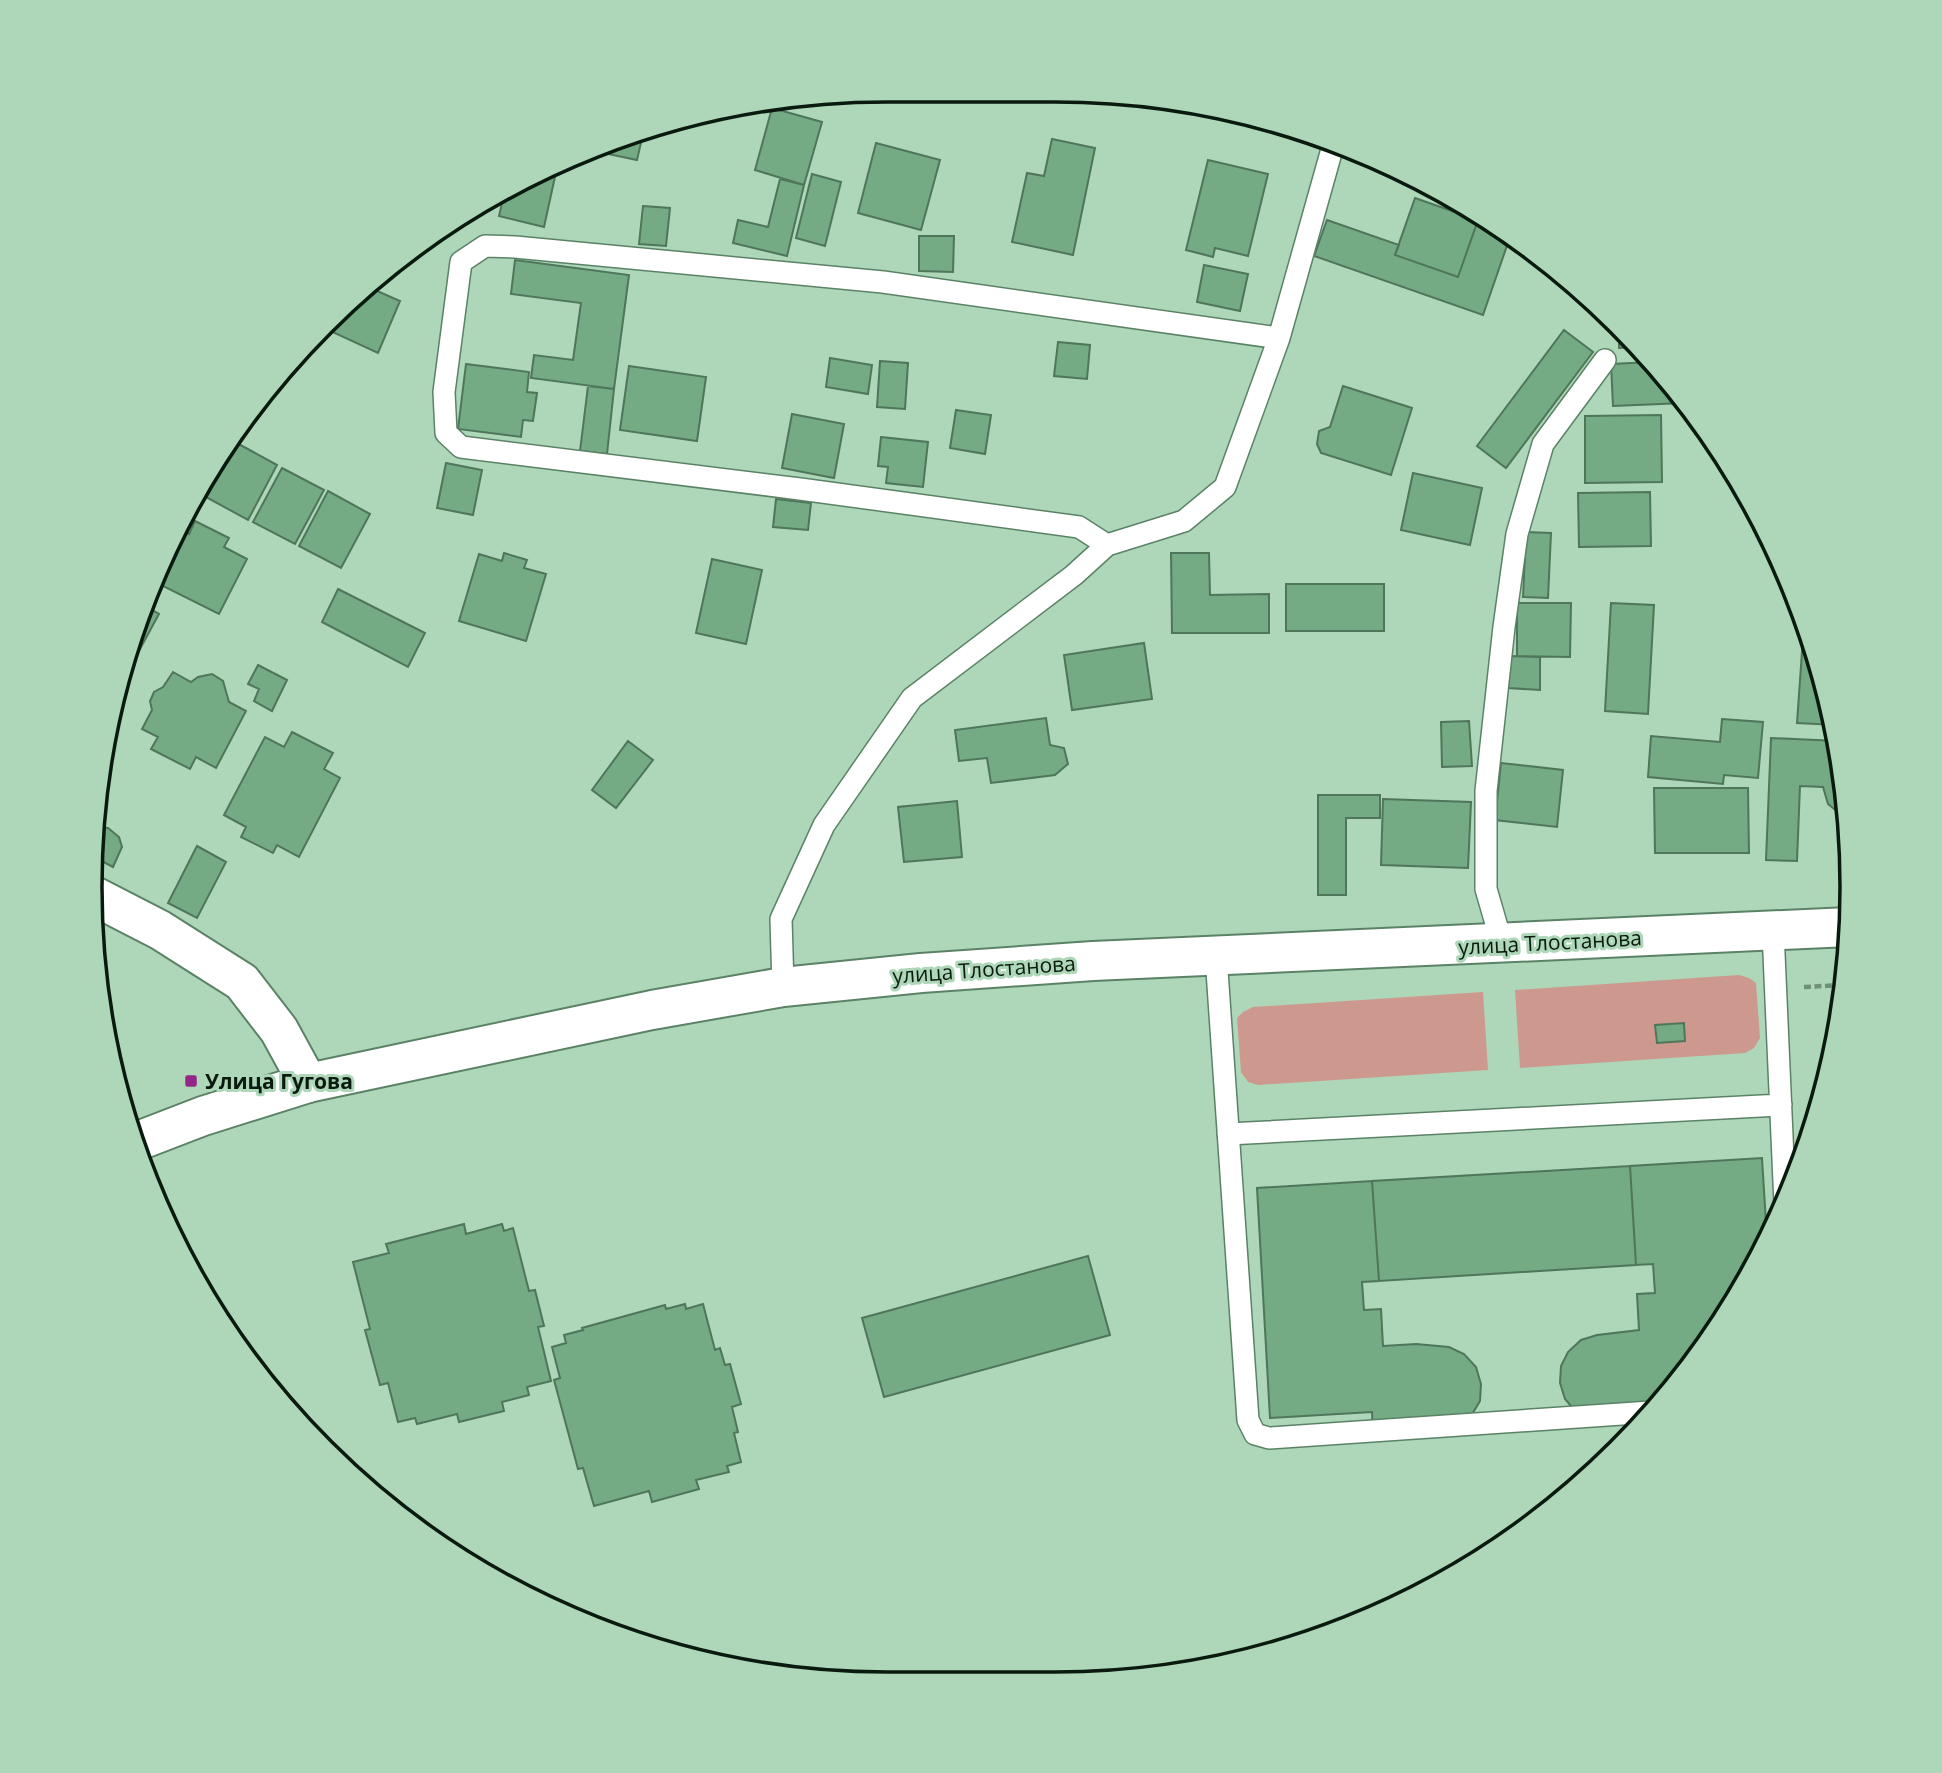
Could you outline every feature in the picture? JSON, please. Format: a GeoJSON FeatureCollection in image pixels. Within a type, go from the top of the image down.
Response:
{"type":"FeatureCollection","features":[{"type":"Feature","properties":{"kind":"main road"},"geometry":{"type":"LineString","coordinates":[[102,900],[160,930],[242,982],[279,1030],[308,1083]]}},
{"type":"Feature","properties":{"kind":"main road","name":"улица Тлостанова"},"geometry":{"type":"LineString","coordinates":[[143,1140],[203,1116],[308,1083],[652,1010],[783,987],[1066,962],[1839,928]]}},
{"type":"Feature","properties":{"kind":"lane"},"geometry":{"type":"LineString","coordinates":[[783,987],[781,919],[824,825],[912,698],[1074,575],[1107,545],[1184,521],[1225,487],[1279,338],[1331,152]]}},
{"type":"Feature","properties":{"kind":"lane"},"geometry":{"type":"LineString","coordinates":[[1107,545],[1079,527],[461,447],[446,433],[444,393],[461,262],[485,246],[515,247],[883,282],[1279,338]]}},
{"type":"Feature","properties":{"kind":"lane"},"geometry":{"type":"LineString","coordinates":[[1502,944],[1486,889],[1486,791],[1517,534],[1543,444],[1605,360]]}},
{"type":"Feature","properties":{"kind":"lane"},"geometry":{"type":"LineString","coordinates":[[1773,931],[1784,1179]]}},
{"type":"Feature","properties":{"kind":"lane"},"geometry":{"type":"LineString","coordinates":[[1216,956],[1248,1420],[1255,1434],[1269,1438],[1638,1413]]}},
{"type":"Feature","properties":{"kind":"lane"},"geometry":{"type":"LineString","coordinates":[[1228,1134],[1781,1105]]}},
{"type":"Feature","properties":{"kind":"path"},"geometry":{"type":"LineString","coordinates":[[1800,987],[1834,985]]}},
{"type":"Feature","properties":{"kind":"shaded area"},"geometry":{"type":"Polygon","coordinates":[[[1739,975],[1756,983],[1760,1038],[1754,1048],[1745,1053],[1520,1068],[1515,990],[1739,975]]]}},
{"type":"Feature","properties":{"kind":"shaded area"},"geometry":{"type":"Polygon","coordinates":[[[1483,992],[1488,1070],[1258,1085],[1248,1082],[1241,1072],[1237,1018],[1253,1007],[1483,992]]]}},
{"type":"Feature","properties":{"kind":"building"},"geometry":{"type":"Polygon","coordinates":[[[771,110],[822,122],[804,185],[755,170],[771,110]]]}},
{"type":"Feature","properties":{"kind":"building"},"geometry":{"type":"Polygon","coordinates":[[[1052,139],[1095,148],[1073,255],[1012,242],[1027,173],[1044,176],[1052,139]]]}},
{"type":"Feature","properties":{"kind":"building"},"geometry":{"type":"Polygon","coordinates":[[[641,141],[637,160],[606,154],[641,141]]]}},
{"type":"Feature","properties":{"kind":"building"},"geometry":{"type":"Polygon","coordinates":[[[876,143],[940,160],[921,230],[858,213],[876,143]]]}},
{"type":"Feature","properties":{"kind":"building"},"geometry":{"type":"Polygon","coordinates":[[[1208,160],[1268,174],[1248,256],[1215,248],[1213,257],[1186,250],[1208,160]]]}},
{"type":"Feature","properties":{"kind":"building"},"geometry":{"type":"Polygon","coordinates":[[[812,174],[841,182],[825,246],[796,238],[812,174]]]}},
{"type":"Feature","properties":{"kind":"building"},"geometry":{"type":"Polygon","coordinates":[[[555,175],[544,227],[499,216],[502,202],[555,175]]]}},
{"type":"Feature","properties":{"kind":"building"},"geometry":{"type":"Polygon","coordinates":[[[780,179],[804,185],[787,256],[733,243],[738,220],[768,227],[780,179]]]}},
{"type":"Feature","properties":{"kind":"building"},"geometry":{"type":"Polygon","coordinates":[[[1415,198],[1458,213],[1476,224],[1458,277],[1395,255],[1415,198]]]}},
{"type":"Feature","properties":{"kind":"building"},"geometry":{"type":"Polygon","coordinates":[[[643,206],[670,208],[666,246],[639,244],[643,206]]]}},
{"type":"Feature","properties":{"kind":"building"},"geometry":{"type":"Polygon","coordinates":[[[1327,220],[1399,245],[1395,255],[1458,277],[1476,224],[1507,245],[1483,315],[1314,256],[1327,220]]]}},
{"type":"Feature","properties":{"kind":"building"},"geometry":{"type":"Polygon","coordinates":[[[919,236],[954,236],[953,272],[919,271],[919,236]]]}},
{"type":"Feature","properties":{"kind":"building"},"geometry":{"type":"Polygon","coordinates":[[[515,260],[629,275],[614,389],[531,378],[534,355],[573,360],[581,303],[511,294],[515,260]]]}},
{"type":"Feature","properties":{"kind":"building"},"geometry":{"type":"Polygon","coordinates":[[[1204,265],[1248,274],[1240,311],[1197,302],[1204,265]]]}},
{"type":"Feature","properties":{"kind":"building"},"geometry":{"type":"Polygon","coordinates":[[[376,290],[400,301],[378,353],[331,331],[376,290]]]}},
{"type":"Feature","properties":{"kind":"building"},"geometry":{"type":"Polygon","coordinates":[[[1564,330],[1593,352],[1506,468],[1477,446],[1564,330]]]}},
{"type":"Feature","properties":{"kind":"building"},"geometry":{"type":"Polygon","coordinates":[[[1058,342],[1090,345],[1087,379],[1054,376],[1058,342]]]}},
{"type":"Feature","properties":{"kind":"building"},"geometry":{"type":"Polygon","coordinates":[[[830,358],[872,365],[868,394],[826,387],[830,358]]]}},
{"type":"Feature","properties":{"kind":"building"},"geometry":{"type":"Polygon","coordinates":[[[880,361],[908,363],[905,409],[877,407],[880,361]]]}},
{"type":"Feature","properties":{"kind":"building"},"geometry":{"type":"Polygon","coordinates":[[[1640,363],[1674,403],[1613,406],[1611,364],[1640,363]]]}},
{"type":"Feature","properties":{"kind":"building"},"geometry":{"type":"Polygon","coordinates":[[[466,364],[529,372],[527,392],[537,393],[533,421],[523,420],[521,437],[458,429],[466,364]]]}},
{"type":"Feature","properties":{"kind":"building"},"geometry":{"type":"Polygon","coordinates":[[[629,366],[706,377],[697,441],[620,430],[629,366]]]}},
{"type":"Feature","properties":{"kind":"building"},"geometry":{"type":"Polygon","coordinates":[[[588,386],[614,389],[607,454],[580,451],[588,386]]]}},
{"type":"Feature","properties":{"kind":"building"},"geometry":{"type":"Polygon","coordinates":[[[1343,386],[1412,408],[1391,475],[1321,453],[1317,444],[1319,431],[1330,427],[1343,386]]]}},
{"type":"Feature","properties":{"kind":"building"},"geometry":{"type":"Polygon","coordinates":[[[956,410],[991,415],[985,454],[950,448],[956,410]]]}},
{"type":"Feature","properties":{"kind":"building"},"geometry":{"type":"Polygon","coordinates":[[[792,414],[844,424],[834,478],[782,468],[792,414]]]}},
{"type":"Feature","properties":{"kind":"building"},"geometry":{"type":"Polygon","coordinates":[[[1661,415],[1662,482],[1585,483],[1585,416],[1661,415]]]}},
{"type":"Feature","properties":{"kind":"building"},"geometry":{"type":"Polygon","coordinates":[[[881,437],[928,442],[923,487],[886,483],[888,467],[878,466],[881,437]]]}},
{"type":"Feature","properties":{"kind":"building"},"geometry":{"type":"Polygon","coordinates":[[[238,444],[277,465],[248,520],[206,497],[238,444]]]}},
{"type":"Feature","properties":{"kind":"building"},"geometry":{"type":"Polygon","coordinates":[[[446,463],[482,470],[473,515],[437,508],[446,463]]]}},
{"type":"Feature","properties":{"kind":"building"},"geometry":{"type":"Polygon","coordinates":[[[282,468],[324,490],[295,544],[253,522],[282,468]]]}},
{"type":"Feature","properties":{"kind":"building"},"geometry":{"type":"Polygon","coordinates":[[[1413,473],[1482,488],[1470,545],[1401,530],[1413,473]]]}},
{"type":"Feature","properties":{"kind":"building"},"geometry":{"type":"Polygon","coordinates":[[[328,491],[370,514],[341,568],[299,546],[328,491]]]}},
{"type":"Feature","properties":{"kind":"building"},"geometry":{"type":"Polygon","coordinates":[[[1650,492],[1651,546],[1579,547],[1578,493],[1650,492]]]}},
{"type":"Feature","properties":{"kind":"building"},"geometry":{"type":"Polygon","coordinates":[[[776,499],[811,503],[808,530],[773,527],[776,499]]]}},
{"type":"Feature","properties":{"kind":"building"},"geometry":{"type":"Polygon","coordinates":[[[195,521],[229,538],[224,547],[247,559],[219,614],[161,585],[182,539],[186,532],[189,534],[195,521]]]}},
{"type":"Feature","properties":{"kind":"building"},"geometry":{"type":"Polygon","coordinates":[[[1526,532],[1551,533],[1548,598],[1523,597],[1526,532]]]}},
{"type":"Feature","properties":{"kind":"building"},"geometry":{"type":"Polygon","coordinates":[[[504,553],[527,560],[524,568],[546,574],[526,641],[459,621],[479,554],[502,561],[504,553]]]}},
{"type":"Feature","properties":{"kind":"building"},"geometry":{"type":"Polygon","coordinates":[[[1171,553],[1209,553],[1210,595],[1269,594],[1269,633],[1172,633],[1171,553]]]}},
{"type":"Feature","properties":{"kind":"building"},"geometry":{"type":"Polygon","coordinates":[[[712,559],[762,570],[746,644],[696,633],[712,559]]]}},
{"type":"Feature","properties":{"kind":"building"},"geometry":{"type":"Polygon","coordinates":[[[1286,584],[1384,584],[1384,631],[1286,631],[1286,584]]]}},
{"type":"Feature","properties":{"kind":"building"},"geometry":{"type":"Polygon","coordinates":[[[338,589],[425,633],[408,667],[322,622],[338,589]]]}},
{"type":"Feature","properties":{"kind":"building"},"geometry":{"type":"Polygon","coordinates":[[[1517,603],[1571,603],[1570,657],[1517,656],[1517,603]]]}},
{"type":"Feature","properties":{"kind":"building"},"geometry":{"type":"Polygon","coordinates":[[[1611,603],[1654,605],[1648,714],[1605,711],[1611,603]]]}},
{"type":"Feature","properties":{"kind":"building"},"geometry":{"type":"Polygon","coordinates":[[[152,610],[159,614],[136,656],[152,610]]]}},
{"type":"Feature","properties":{"kind":"building"},"geometry":{"type":"Polygon","coordinates":[[[1144,643],[1152,699],[1072,710],[1064,655],[1144,643]]]}},
{"type":"Feature","properties":{"kind":"building"},"geometry":{"type":"Polygon","coordinates":[[[1802,645],[1823,724],[1797,723],[1802,645]]]}},
{"type":"Feature","properties":{"kind":"building"},"geometry":{"type":"Polygon","coordinates":[[[1509,656],[1540,657],[1540,690],[1508,688],[1509,656]]]}},
{"type":"Feature","properties":{"kind":"building"},"geometry":{"type":"Polygon","coordinates":[[[258,665],[287,680],[272,711],[254,701],[259,689],[248,684],[258,665]]]}},
{"type":"Feature","properties":{"kind":"building"},"geometry":{"type":"Polygon","coordinates":[[[173,672],[191,682],[198,677],[212,674],[223,681],[229,702],[246,711],[216,768],[196,757],[190,769],[151,749],[158,737],[142,729],[152,710],[150,701],[154,692],[163,687],[173,672]]]}},
{"type":"Feature","properties":{"kind":"building"},"geometry":{"type":"Polygon","coordinates":[[[1046,718],[1050,745],[1064,748],[1068,764],[1055,775],[991,783],[987,758],[959,761],[955,730],[1046,718]]]}},
{"type":"Feature","properties":{"kind":"building"},"geometry":{"type":"Polygon","coordinates":[[[1722,719],[1763,722],[1758,778],[1724,775],[1723,784],[1648,777],[1651,736],[1720,742],[1722,719]]]}},
{"type":"Feature","properties":{"kind":"building"},"geometry":{"type":"Polygon","coordinates":[[[1469,721],[1472,766],[1442,767],[1441,722],[1469,721]]]}},
{"type":"Feature","properties":{"kind":"building"},"geometry":{"type":"Polygon","coordinates":[[[292,732],[333,753],[324,769],[340,778],[299,857],[277,845],[273,853],[241,837],[246,827],[224,815],[265,737],[284,747],[292,732]]]}},
{"type":"Feature","properties":{"kind":"building"},"geometry":{"type":"Polygon","coordinates":[[[1771,738],[1826,740],[1837,811],[1828,804],[1823,787],[1800,786],[1797,861],[1766,860],[1771,738]]]}},
{"type":"Feature","properties":{"kind":"building"},"geometry":{"type":"Polygon","coordinates":[[[628,741],[653,760],[616,808],[592,790],[628,741]]]}},
{"type":"Feature","properties":{"kind":"building"},"geometry":{"type":"Polygon","coordinates":[[[1501,763],[1563,770],[1557,827],[1495,820],[1501,763]]]}},
{"type":"Feature","properties":{"kind":"building"},"geometry":{"type":"Polygon","coordinates":[[[1654,788],[1748,788],[1749,853],[1655,853],[1654,788]]]}},
{"type":"Feature","properties":{"kind":"building"},"geometry":{"type":"Polygon","coordinates":[[[1318,795],[1380,795],[1380,818],[1346,818],[1346,895],[1318,895],[1318,795]]]}},
{"type":"Feature","properties":{"kind":"building"},"geometry":{"type":"Polygon","coordinates":[[[1383,799],[1471,802],[1468,868],[1381,865],[1383,799]]]}},
{"type":"Feature","properties":{"kind":"building"},"geometry":{"type":"Polygon","coordinates":[[[957,801],[962,857],[904,862],[898,807],[957,801]]]}},
{"type":"Feature","properties":{"kind":"building"},"geometry":{"type":"Polygon","coordinates":[[[104,828],[119,837],[122,847],[113,867],[102,861],[104,828]]]}},
{"type":"Feature","properties":{"kind":"building"},"geometry":{"type":"Polygon","coordinates":[[[197,846],[226,862],[197,918],[168,903],[197,846]]]}},
{"type":"Feature","properties":{"kind":"building"},"geometry":{"type":"Polygon","coordinates":[[[1684,1023],[1685,1041],[1657,1043],[1655,1025],[1684,1023]]]}},
{"type":"Feature","properties":{"kind":"building"},"geometry":{"type":"Polygon","coordinates":[[[1762,1158],[1766,1221],[1708,1323],[1632,1419],[1576,1412],[1565,1399],[1560,1383],[1561,1366],[1568,1352],[1581,1340],[1597,1335],[1639,1330],[1637,1294],[1655,1293],[1653,1264],[1636,1265],[1630,1166],[1762,1158]]]}},
{"type":"Feature","properties":{"kind":"building"},"geometry":{"type":"Polygon","coordinates":[[[1630,1166],[1636,1265],[1379,1281],[1372,1181],[1630,1166]]]}},
{"type":"Feature","properties":{"kind":"building"},"geometry":{"type":"Polygon","coordinates":[[[1372,1181],[1379,1281],[1362,1282],[1364,1310],[1381,1309],[1383,1346],[1416,1344],[1449,1347],[1464,1354],[1476,1367],[1481,1384],[1480,1401],[1471,1416],[1373,1437],[1372,1412],[1270,1418],[1257,1188],[1372,1181]]]}},
{"type":"Feature","properties":{"kind":"building"},"geometry":{"type":"Polygon","coordinates":[[[464,1224],[466,1234],[502,1224],[504,1231],[513,1228],[529,1291],[535,1290],[544,1326],[538,1327],[551,1381],[527,1387],[529,1395],[502,1402],[504,1411],[459,1422],[457,1414],[417,1424],[415,1418],[398,1422],[388,1383],[380,1385],[365,1330],[370,1329],[353,1262],[389,1253],[386,1244],[464,1224]]]}},
{"type":"Feature","properties":{"kind":"building"},"geometry":{"type":"Polygon","coordinates":[[[1088,1256],[1110,1335],[884,1397],[862,1318],[1088,1256]]]}},
{"type":"Feature","properties":{"kind":"building"},"geometry":{"type":"Polygon","coordinates":[[[685,1304],[686,1309],[703,1304],[715,1350],[720,1348],[725,1365],[730,1364],[741,1404],[732,1407],[738,1432],[734,1433],[741,1462],[727,1466],[729,1472],[696,1480],[699,1489],[652,1502],[649,1491],[594,1506],[583,1468],[578,1469],[554,1380],[560,1378],[552,1347],[566,1343],[564,1335],[583,1330],[582,1328],[665,1305],[666,1309],[685,1304]]]}},
{"type":"Feature","properties":{"kind":"place","name":"Улица Гугова"},"geometry":{"type":"Point","coordinates":[191,1081]}}]}
